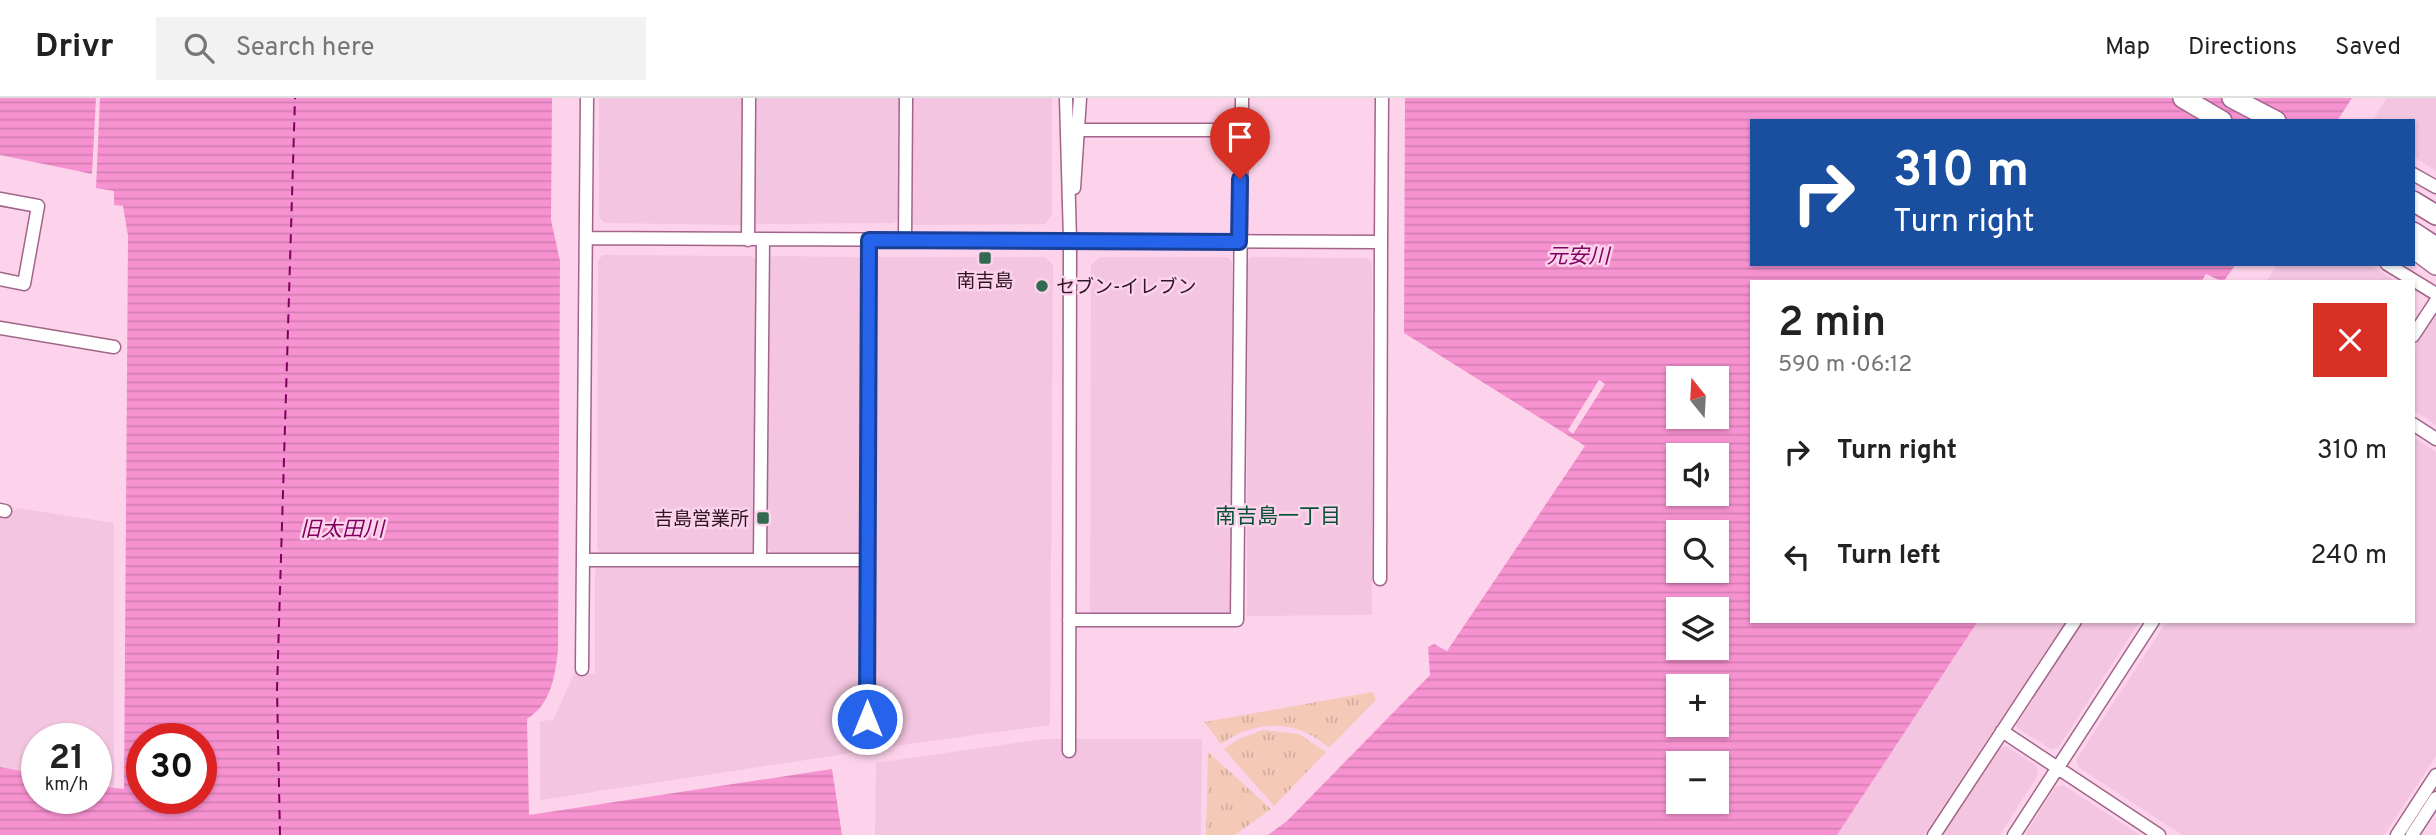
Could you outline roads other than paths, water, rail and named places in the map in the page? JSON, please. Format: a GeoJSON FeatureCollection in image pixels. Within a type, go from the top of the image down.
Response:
{"type":"FeatureCollection","features":[{"type":"Feature","properties":{"kind":"highway"},"geometry":{"type":"LineString","coordinates":[[2183,98],[2213,119]]}},
{"type":"Feature","properties":{"kind":"highway"},"geometry":{"type":"LineString","coordinates":[[2183,98],[2219,119]]}},
{"type":"Feature","properties":{"kind":"highway"},"geometry":{"type":"LineString","coordinates":[[2202,98],[2236,119]]}},
{"type":"Feature","properties":{"kind":"highway"},"geometry":{"type":"LineString","coordinates":[[2232,98],[2272,119]]}},
{"type":"Feature","properties":{"kind":"highway"},"geometry":{"type":"LineString","coordinates":[[2415,202],[2436,215]]}},
{"type":"Feature","properties":{"kind":"highway"},"geometry":{"type":"LineString","coordinates":[[2415,233],[2436,247]]}},
{"type":"Feature","properties":{"kind":"highway"},"geometry":{"type":"LineString","coordinates":[[2415,249],[2436,265]]}},
{"type":"Feature","properties":{"kind":"street"},"geometry":{"type":"LineString","coordinates":[[582,669],[587,98]]}},
{"type":"Feature","properties":{"kind":"street"},"geometry":{"type":"LineString","coordinates":[[748,240],[749,98]]}},
{"type":"Feature","properties":{"kind":"street"},"geometry":{"type":"LineString","coordinates":[[905,240],[906,98]]}},
{"type":"Feature","properties":{"kind":"street"},"geometry":{"type":"LineString","coordinates":[[1066,98],[1070,240],[1069,751]]}},
{"type":"Feature","properties":{"kind":"street"},"geometry":{"type":"LineString","coordinates":[[1070,240],[1080,98]]}},
{"type":"Feature","properties":{"kind":"street"},"geometry":{"type":"LineString","coordinates":[[1069,620],[1237,620],[1242,98]]}},
{"type":"Feature","properties":{"kind":"street"},"geometry":{"type":"LineString","coordinates":[[1380,579],[1382,98]]}},
{"type":"Feature","properties":{"kind":"street"},"geometry":{"type":"LineString","coordinates":[[1079,130],[1241,130]]}},
{"type":"Feature","properties":{"kind":"street"},"geometry":{"type":"LineString","coordinates":[[2415,175],[2436,187]]}},
{"type":"Feature","properties":{"kind":"street"},"geometry":{"type":"LineString","coordinates":[[0,199],[38,206],[24,284],[0,279]]}},
{"type":"Feature","properties":{"kind":"street"},"geometry":{"type":"LineString","coordinates":[[587,239],[1381,242]]}},
{"type":"Feature","properties":{"kind":"street"},"geometry":{"type":"LineString","coordinates":[[760,559],[763,240]]}},
{"type":"Feature","properties":{"kind":"street"},"geometry":{"type":"LineString","coordinates":[[866,745],[869,240]]}},
{"type":"Feature","properties":{"kind":"street"},"geometry":{"type":"LineString","coordinates":[[2389,266],[2412,280]]}},
{"type":"Feature","properties":{"kind":"street"},"geometry":{"type":"LineString","coordinates":[[2415,282],[2436,295]]}},
{"type":"Feature","properties":{"kind":"street"},"geometry":{"type":"LineString","coordinates":[[2415,333],[2436,301]]}},
{"type":"Feature","properties":{"kind":"street"},"geometry":{"type":"LineString","coordinates":[[0,328],[114,347]]}},
{"type":"Feature","properties":{"kind":"street"},"geometry":{"type":"LineString","coordinates":[[2415,425],[2436,439]]}},
{"type":"Feature","properties":{"kind":"street"},"geometry":{"type":"LineString","coordinates":[[583,560],[868,559]]}},
{"type":"Feature","properties":{"kind":"street"},"geometry":{"type":"LineString","coordinates":[[1934,835],[2074,623]]}},
{"type":"Feature","properties":{"kind":"street"},"geometry":{"type":"LineString","coordinates":[[2014,835],[2152,623]]}},
{"type":"Feature","properties":{"kind":"street"},"geometry":{"type":"LineString","coordinates":[[2002,731],[2159,835]]}},
{"type":"Feature","properties":{"kind":"street"},"geometry":{"type":"LineString","coordinates":[[2397,835],[2436,775]]}},
{"type":"Feature","properties":{"kind":"street"},"geometry":{"type":"LineString","coordinates":[[2412,835],[2436,798]]}},
{"type":"Feature","properties":{"kind":"water"},"geometry":{"type":"Polygon","coordinates":[[[0,98],[96,98],[92,174],[0,155],[0,98]]]}},
{"type":"Feature","properties":{"kind":"water","name":"旧太田川"},"geometry":{"type":"Polygon","coordinates":[[[100,98],[552,98],[551,220],[560,261],[558,650],[547,698],[527,719],[529,815],[832,769],[842,835],[0,835],[0,767],[21,771],[21,814],[112,814],[112,788],[124,789],[128,236],[123,206],[114,205],[114,191],[96,188],[100,98]]]}},
{"type":"Feature","properties":{"kind":"water","name":"元安川"},"geometry":{"type":"Polygon","coordinates":[[[1405,98],[2352,98],[2338,119],[1750,119],[1750,266],[2235,266],[2224,280],[2206,274],[2202,280],[1750,280],[1750,623],[1977,623],[1837,835],[1268,835],[1287,821],[1430,675],[1428,647],[1434,644],[1447,651],[1585,446],[1404,333],[1405,98]]]}},
{"type":"Feature","properties":{"kind":"place","name":"南吉島"},"geometry":{"type":"Point","coordinates":[985,258]}},
{"type":"Feature","properties":{"kind":"place","name":"セブン-イレブン"},"geometry":{"type":"Point","coordinates":[1042,286]}},
{"type":"Feature","properties":{"kind":"place","name":"吉島営業所"},"geometry":{"type":"Point","coordinates":[763,518]}},
{"type":"Feature","properties":{"kind":"district","name":"南吉島一丁目"},"geometry":{"type":"Point","coordinates":[1278,516]}}]}
